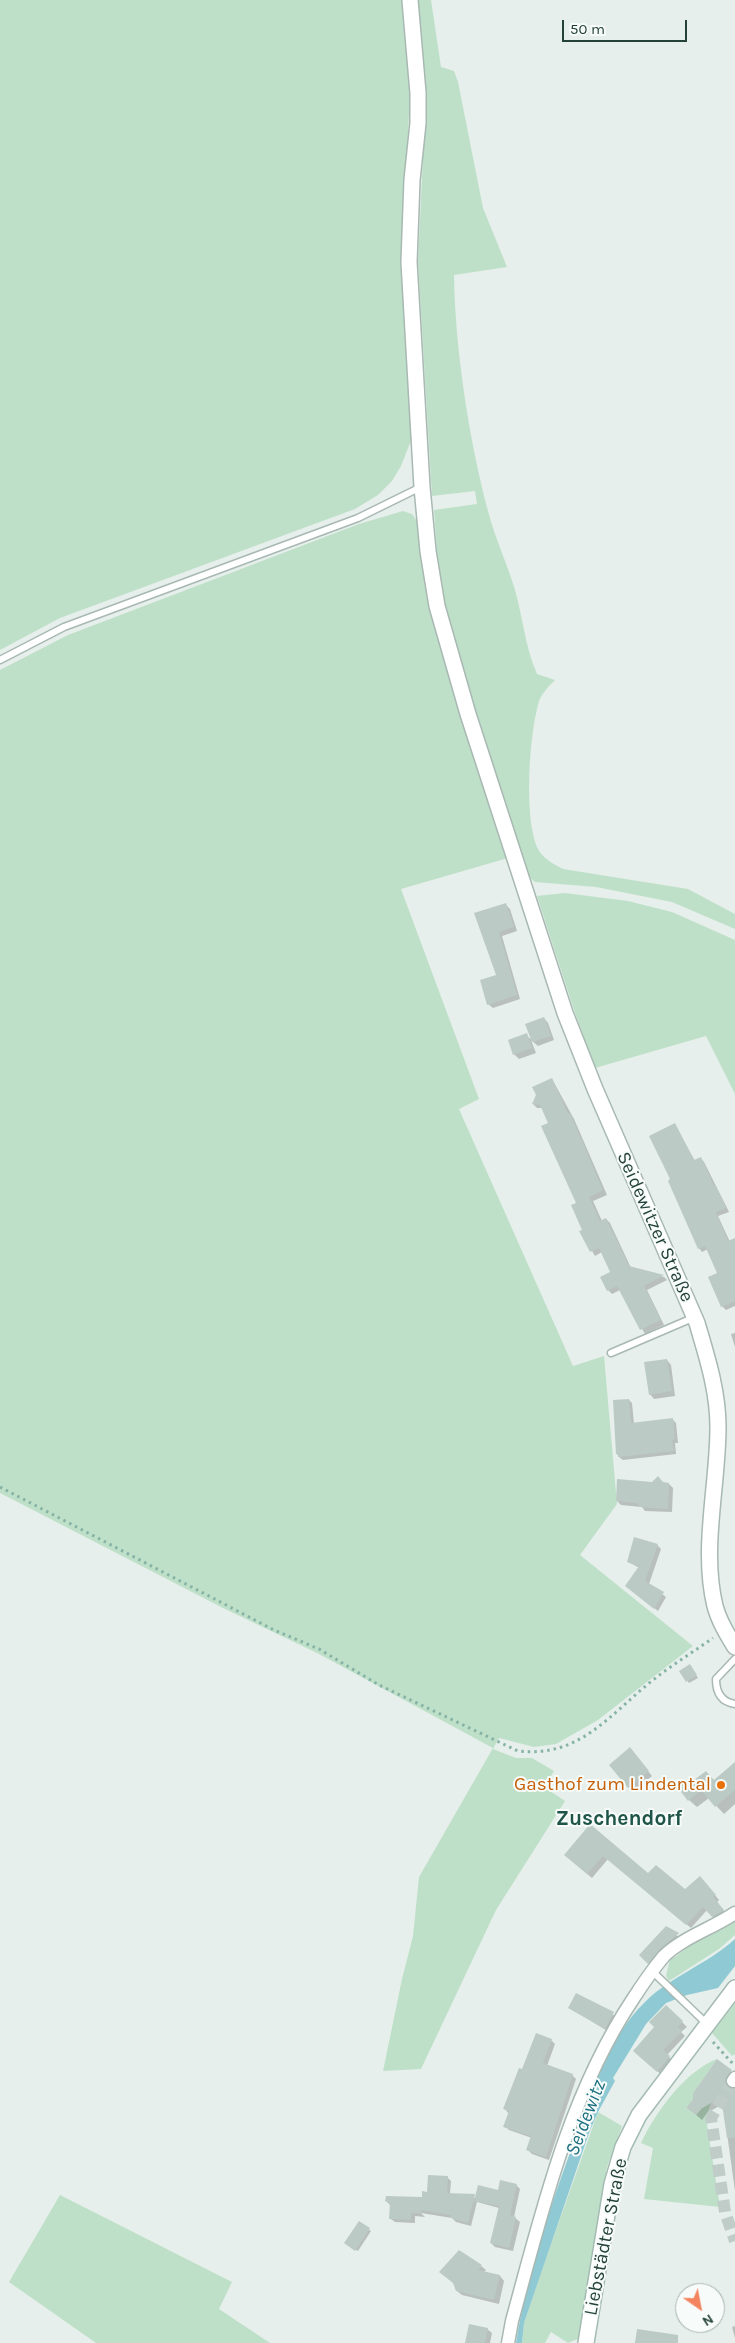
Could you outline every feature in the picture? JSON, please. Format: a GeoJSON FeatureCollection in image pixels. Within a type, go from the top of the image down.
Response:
{"type":"FeatureCollection","features":[{"type":"Feature","properties":{"kind":"street","name":"Seidewitzer Straße"},"geometry":{"type":"LineString","coordinates":[[410,0],[418,123],[412,180],[410,262],[422,487],[428,551],[437,606],[468,714],[565,1013],[595,1089],[695,1317],[709,1364],[716,1395],[718,1427],[710,1582],[715,1608],[724,1630],[735,1647]]}},
{"type":"Feature","properties":{"kind":"street"},"geometry":{"type":"LineString","coordinates":[[508,2343],[512,2321],[548,2193],[595,2064],[620,2020],[657,1976],[663,1957],[679,1943],[715,1927],[735,1913]]}},
{"type":"Feature","properties":{"kind":"street","name":"Liebstädter Straße"},"geometry":{"type":"LineString","coordinates":[[586,2343],[612,2184],[623,2147],[639,2115],[735,1988]]}},
{"type":"Feature","properties":{"kind":"lane"},"geometry":{"type":"LineString","coordinates":[[0,660],[64,627],[358,518],[422,487]]}},
{"type":"Feature","properties":{"kind":"lane"},"geometry":{"type":"LineString","coordinates":[[611,1353],[695,1317]]}},
{"type":"Feature","properties":{"kind":"lane"},"geometry":{"type":"LineString","coordinates":[[735,1658],[721,1671],[716,1679],[716,1686],[721,1698],[727,1703],[735,1704]]}},
{"type":"Feature","properties":{"kind":"lane"},"geometry":{"type":"LineString","coordinates":[[657,1976],[687,2005],[705,2028]]}},
{"type":"Feature","properties":{"kind":"path"},"geometry":{"type":"LineString","coordinates":[[0,1487],[274,1630],[319,1649],[379,1684],[518,1752],[534,1753],[549,1751],[573,1744],[595,1730],[653,1680],[724,1630]]}},
{"type":"Feature","properties":{"kind":"path"},"geometry":{"type":"LineString","coordinates":[[705,2028],[735,2066]]}},
{"type":"Feature","properties":{"kind":"green space"},"geometry":{"type":"Polygon","coordinates":[[[0,0],[403,0],[410,96],[401,261],[412,438],[401,466],[392,481],[378,495],[355,509],[60,618],[0,650],[0,0]]]}},
{"type":"Feature","properties":{"kind":"green space"},"geometry":{"type":"Polygon","coordinates":[[[417,0],[431,0],[441,67],[454,71],[458,82],[483,208],[507,267],[454,275],[455,303],[464,394],[488,511],[515,590],[533,664],[537,674],[555,680],[539,701],[532,737],[529,797],[530,816],[537,847],[552,863],[563,869],[688,889],[735,914],[735,929],[672,902],[596,887],[535,882],[530,878],[475,712],[444,608],[434,510],[477,504],[475,491],[432,496],[418,262],[426,94],[417,0]]]}},
{"type":"Feature","properties":{"kind":"green space"},"geometry":{"type":"Polygon","coordinates":[[[403,511],[412,514],[419,524],[422,567],[431,604],[508,858],[401,889],[479,1099],[459,1109],[573,1366],[604,1356],[617,1504],[580,1555],[693,1646],[598,1720],[556,1744],[534,1747],[499,1738],[493,1749],[516,1758],[532,1758],[554,1771],[544,1787],[565,1801],[496,1910],[421,2069],[383,2071],[413,1936],[419,1877],[493,1748],[317,1653],[223,1608],[0,1493],[0,670],[68,635],[359,524],[403,511]]]}},
{"type":"Feature","properties":{"kind":"green space"},"geometry":{"type":"Polygon","coordinates":[[[565,893],[628,901],[672,912],[735,940],[735,1094],[706,1036],[595,1068],[537,896],[565,893]]]}},
{"type":"Feature","properties":{"kind":"green space"},"geometry":{"type":"Polygon","coordinates":[[[735,1920],[735,1935],[719,1949],[669,1981],[666,1976],[671,1954],[675,1957],[684,1950],[683,1945],[718,1931],[735,1920]]]}},
{"type":"Feature","properties":{"kind":"green space"},"geometry":{"type":"Polygon","coordinates":[[[735,2003],[735,2054],[732,2056],[712,2033],[735,2003]]]}},
{"type":"Feature","properties":{"kind":"green space"},"geometry":{"type":"Polygon","coordinates":[[[717,2059],[693,2093],[693,2099],[686,2108],[696,2115],[702,2108],[711,2103],[706,2118],[720,2207],[644,2199],[653,2148],[641,2143],[647,2131],[672,2094],[694,2073],[717,2059]]]}},
{"type":"Feature","properties":{"kind":"green space"},"geometry":{"type":"Polygon","coordinates":[[[598,2112],[622,2126],[607,2167],[580,2338],[568,2343],[551,2332],[545,2343],[522,2343],[524,2323],[598,2112]]]}},
{"type":"Feature","properties":{"kind":"green space"},"geometry":{"type":"Polygon","coordinates":[[[60,2195],[232,2282],[219,2309],[270,2343],[96,2343],[9,2282],[60,2195]]]}},
{"type":"Feature","properties":{"kind":"water","name":"Seidewitz"},"geometry":{"type":"Polygon","coordinates":[[[735,1939],[735,1966],[718,1988],[687,1995],[666,2003],[646,2024],[613,2078],[615,2081],[589,2133],[524,2323],[522,2343],[516,2343],[526,2291],[549,2214],[595,2084],[611,2049],[632,2017],[655,1993],[713,1956],[735,1939]]]}},
{"type":"Feature","properties":{"kind":"building"},"geometry":{"type":"Polygon","coordinates":[[[506,903],[514,927],[499,932],[517,995],[487,1005],[480,980],[496,975],[474,913],[506,903]]]}},
{"type":"Feature","properties":{"kind":"building"},"geometry":{"type":"Polygon","coordinates":[[[544,1017],[551,1036],[532,1042],[525,1024],[544,1017]]]}},
{"type":"Feature","properties":{"kind":"building"},"geometry":{"type":"Polygon","coordinates":[[[527,1033],[532,1048],[513,1055],[508,1040],[527,1033]]]}},
{"type":"Feature","properties":{"kind":"building"},"geometry":{"type":"Polygon","coordinates":[[[552,1078],[568,1114],[570,1113],[603,1190],[589,1197],[600,1221],[606,1218],[629,1266],[664,1275],[644,1286],[661,1320],[640,1330],[617,1286],[607,1291],[600,1277],[610,1272],[599,1248],[590,1252],[579,1231],[582,1230],[571,1205],[576,1203],[541,1126],[548,1123],[540,1105],[532,1104],[536,1095],[532,1087],[552,1078]]]}},
{"type":"Feature","properties":{"kind":"building"},"geometry":{"type":"Polygon","coordinates":[[[675,1123],[694,1160],[701,1157],[726,1208],[716,1212],[728,1241],[735,1238],[735,1301],[721,1307],[708,1277],[717,1273],[705,1246],[698,1249],[668,1181],[670,1179],[649,1136],[675,1123]]]}},
{"type":"Feature","properties":{"kind":"building"},"geometry":{"type":"Polygon","coordinates":[[[667,1359],[672,1391],[649,1395],[644,1362],[667,1359]]]}},
{"type":"Feature","properties":{"kind":"building"},"geometry":{"type":"Polygon","coordinates":[[[629,1399],[631,1423],[673,1418],[675,1439],[672,1440],[674,1451],[618,1457],[618,1454],[616,1454],[613,1400],[629,1399]]]}},
{"type":"Feature","properties":{"kind":"building"},"geometry":{"type":"Polygon","coordinates":[[[658,1476],[663,1482],[669,1483],[668,1509],[640,1507],[637,1503],[616,1501],[617,1479],[652,1482],[658,1476]]]}},
{"type":"Feature","properties":{"kind":"building"},"geometry":{"type":"Polygon","coordinates":[[[634,1537],[658,1544],[645,1581],[664,1592],[654,1609],[625,1586],[639,1566],[627,1562],[634,1537]]]}},
{"type":"Feature","properties":{"kind":"building"},"geometry":{"type":"Polygon","coordinates":[[[690,1664],[697,1675],[686,1682],[679,1671],[690,1664]]]}},
{"type":"Feature","properties":{"kind":"building"},"geometry":{"type":"Polygon","coordinates":[[[630,1747],[649,1771],[628,1788],[609,1765],[630,1747]]]}},
{"type":"Feature","properties":{"kind":"building","name":"Gasthof zum Lindental"},"geometry":{"type":"Polygon","coordinates":[[[735,1762],[735,1790],[715,1807],[698,1786],[701,1790],[688,1801],[678,1788],[691,1777],[694,1780],[706,1771],[714,1780],[735,1762]]]}},
{"type":"Feature","properties":{"kind":"building"},"geometry":{"type":"Polygon","coordinates":[[[590,1824],[648,1873],[656,1865],[685,1889],[700,1876],[716,1895],[713,1897],[724,1910],[712,1917],[703,1907],[686,1925],[603,1856],[587,1874],[564,1855],[590,1824]]]}},
{"type":"Feature","properties":{"kind":"building"},"geometry":{"type":"Polygon","coordinates":[[[666,1926],[679,1933],[659,1950],[648,1964],[639,1955],[666,1926]]]}},
{"type":"Feature","properties":{"kind":"building"},"geometry":{"type":"Polygon","coordinates":[[[576,1993],[614,2012],[605,2029],[568,2008],[576,1993]]]}},
{"type":"Feature","properties":{"kind":"building"},"geometry":{"type":"Polygon","coordinates":[[[666,2005],[683,2021],[678,2027],[682,2031],[663,2050],[670,2056],[657,2072],[633,2051],[654,2027],[649,2022],[666,2005]]]}},
{"type":"Feature","properties":{"kind":"building"},"geometry":{"type":"Polygon","coordinates":[[[536,2033],[552,2039],[543,2063],[573,2074],[546,2157],[526,2150],[531,2136],[503,2127],[509,2111],[503,2109],[519,2068],[522,2069],[536,2033]]]}},
{"type":"Feature","properties":{"kind":"building"},"geometry":{"type":"Polygon","coordinates":[[[717,2059],[732,2070],[725,2081],[728,2087],[735,2089],[735,2138],[727,2138],[721,2097],[702,2108],[696,2115],[686,2108],[693,2099],[693,2093],[717,2059]]]}},
{"type":"Feature","properties":{"kind":"building"},"geometry":{"type":"Polygon","coordinates":[[[428,2175],[448,2176],[447,2193],[475,2194],[468,2223],[451,2218],[451,2215],[420,2210],[423,2213],[411,2213],[411,2220],[389,2219],[390,2203],[385,2201],[386,2196],[422,2197],[422,2191],[427,2192],[428,2175]]]}},
{"type":"Feature","properties":{"kind":"building"},"geometry":{"type":"Polygon","coordinates":[[[500,2180],[517,2184],[510,2215],[516,2217],[509,2248],[490,2243],[499,2206],[474,2201],[478,2185],[498,2190],[500,2180]]]}},
{"type":"Feature","properties":{"kind":"building"},"geometry":{"type":"Polygon","coordinates":[[[359,2221],[370,2228],[355,2251],[344,2243],[359,2221]]]}},
{"type":"Feature","properties":{"kind":"building"},"geometry":{"type":"Polygon","coordinates":[[[459,2250],[482,2265],[478,2270],[500,2275],[494,2300],[456,2291],[453,2283],[439,2272],[459,2250]]]}},
{"type":"Feature","properties":{"kind":"building"},"geometry":{"type":"Polygon","coordinates":[[[469,2324],[488,2328],[485,2343],[465,2343],[469,2324]]]}},
{"type":"Feature","properties":{"kind":"building"},"geometry":{"type":"Polygon","coordinates":[[[637,2329],[678,2335],[678,2343],[635,2343],[637,2329]]]}},
{"type":"Feature","properties":{"kind":"tunnel"},"geometry":{"type":"LineString","coordinates":[[733,2081],[711,2118],[725,2212],[735,2241]]}},
{"type":"Feature","properties":{"kind":"place","name":"Gasthof zum Lindental"},"geometry":{"type":"Point","coordinates":[721,1785]}},
{"type":"Feature","properties":{"kind":"district","name":"Zuschendorf"},"geometry":{"type":"Point","coordinates":[619,1819]}}]}
